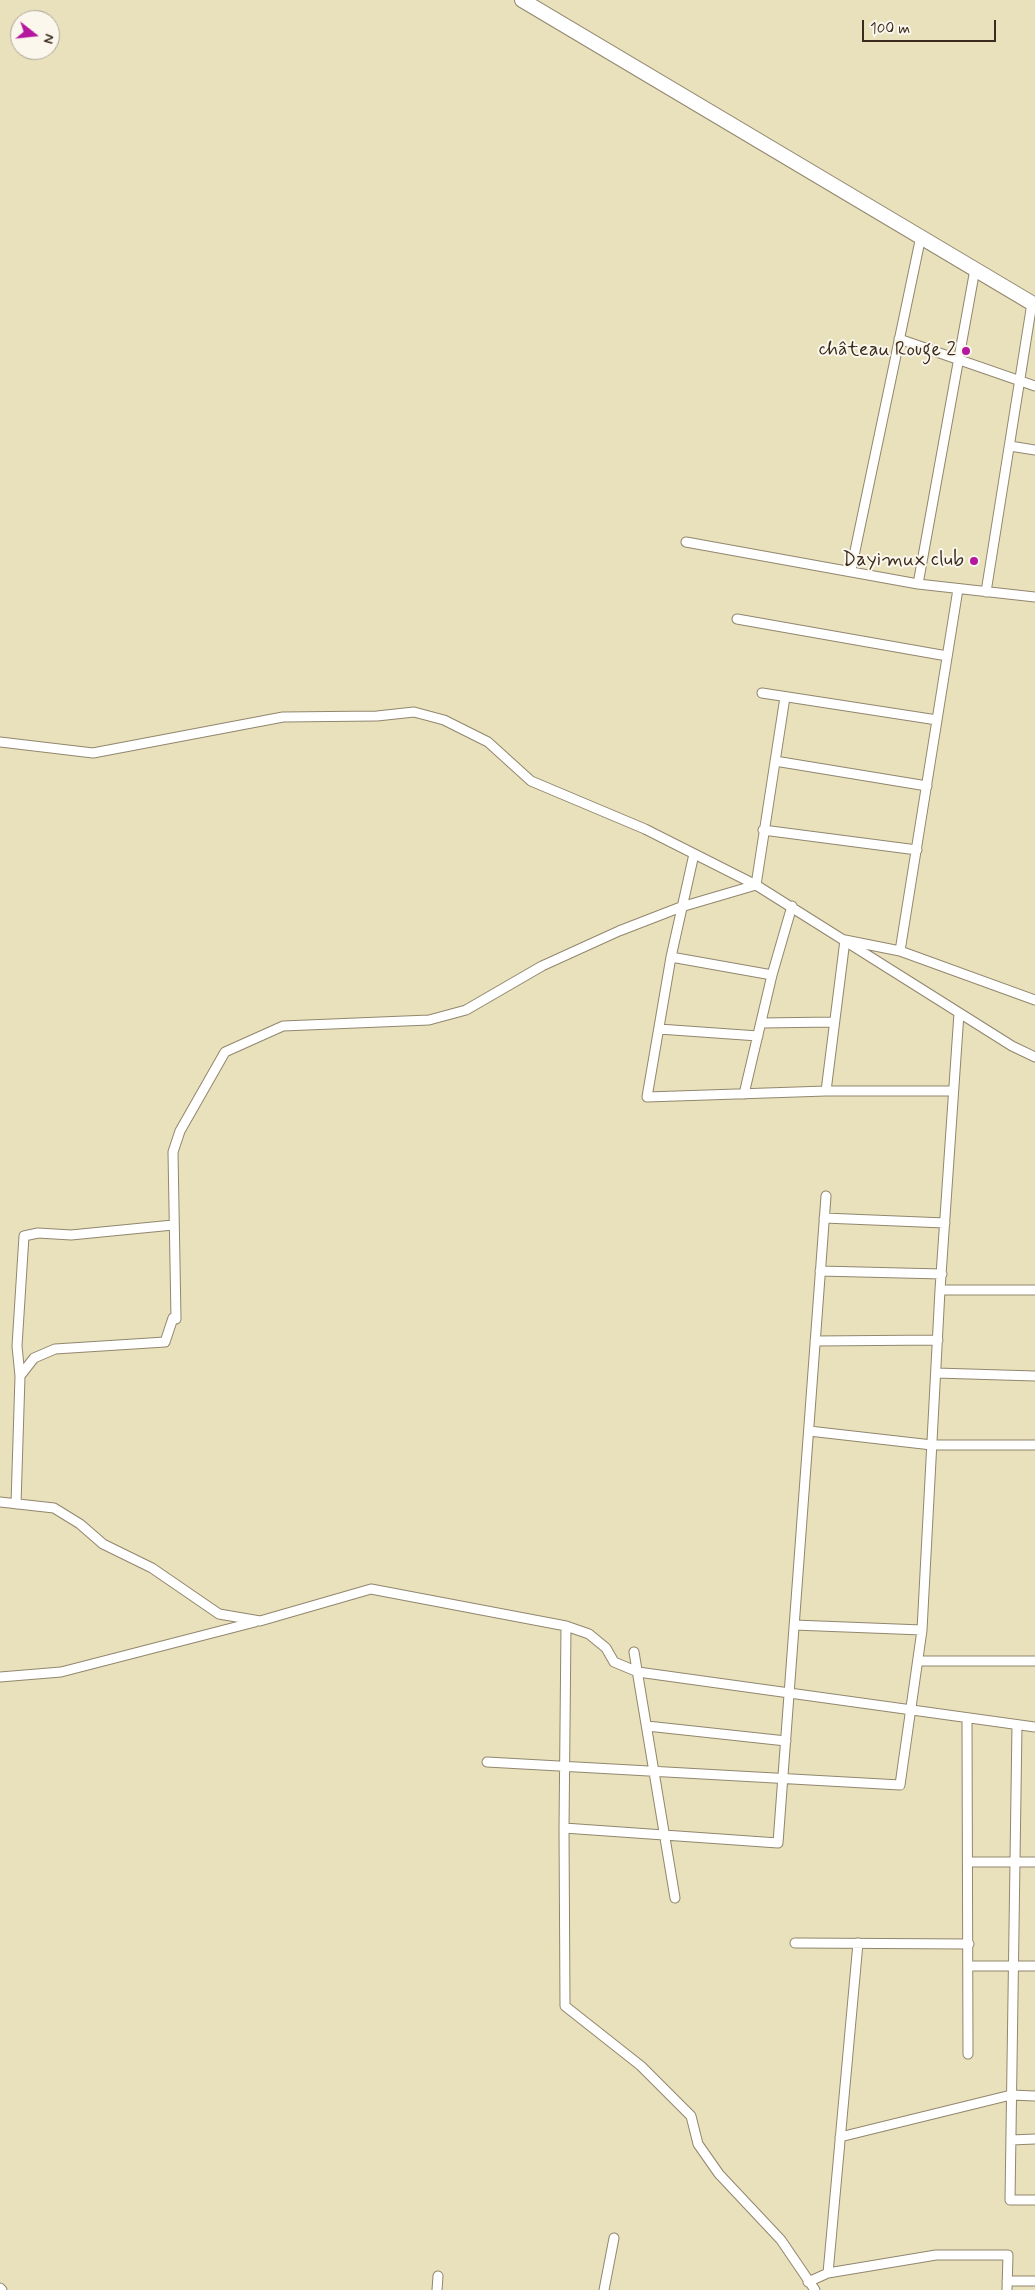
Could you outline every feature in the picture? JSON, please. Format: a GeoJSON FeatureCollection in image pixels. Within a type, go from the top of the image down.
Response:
{"type":"FeatureCollection","features":[{"type":"Feature","properties":{"kind":"street"},"geometry":{"type":"LineString","coordinates":[[522,0],[1034,304],[986,592]]}},
{"type":"Feature","properties":{"kind":"street"},"geometry":{"type":"LineString","coordinates":[[851,570],[921,236]]}},
{"type":"Feature","properties":{"kind":"street"},"geometry":{"type":"LineString","coordinates":[[918,584],[975,269]]}},
{"type":"Feature","properties":{"kind":"street"},"geometry":{"type":"LineString","coordinates":[[899,339],[1035,386]]}},
{"type":"Feature","properties":{"kind":"street"},"geometry":{"type":"LineString","coordinates":[[1010,446],[1035,450]]}},
{"type":"Feature","properties":{"kind":"street"},"geometry":{"type":"LineString","coordinates":[[686,542],[851,570],[918,584],[1035,597]]}},
{"type":"Feature","properties":{"kind":"street"},"geometry":{"type":"LineString","coordinates":[[900,952],[958,589]]}},
{"type":"Feature","properties":{"kind":"street"},"geometry":{"type":"LineString","coordinates":[[737,619],[947,656]]}},
{"type":"Feature","properties":{"kind":"street"},"geometry":{"type":"LineString","coordinates":[[762,693],[937,720]]}},
{"type":"Feature","properties":{"kind":"street"},"geometry":{"type":"LineString","coordinates":[[756,886],[763,830],[785,696]]}},
{"type":"Feature","properties":{"kind":"street"},"geometry":{"type":"LineString","coordinates":[[0,742],[93,753],[283,717],[377,716],[414,712],[444,720],[488,742],[531,781],[645,829],[792,906],[959,1013],[1035,1057]]}},
{"type":"Feature","properties":{"kind":"street"},"geometry":{"type":"LineString","coordinates":[[775,761],[927,786]]}},
{"type":"Feature","properties":{"kind":"street"},"geometry":{"type":"LineString","coordinates":[[763,830],[917,850]]}},
{"type":"Feature","properties":{"kind":"street"},"geometry":{"type":"LineString","coordinates":[[694,854],[671,957],[647,1097],[826,1091],[953,1091]]}},
{"type":"Feature","properties":{"kind":"street"},"geometry":{"type":"LineString","coordinates":[[20,1376],[34,1358],[55,1349],[165,1342],[173,1318],[176,1319],[173,1152],[180,1131],[225,1052],[283,1026],[429,1020],[466,1010],[542,966],[619,930],[681,907],[756,886]]}},
{"type":"Feature","properties":{"kind":"street"},"geometry":{"type":"LineString","coordinates":[[744,1094],[772,975],[792,906]]}},
{"type":"Feature","properties":{"kind":"street"},"geometry":{"type":"LineString","coordinates":[[845,940],[900,952],[1035,1000]]}},
{"type":"Feature","properties":{"kind":"street"},"geometry":{"type":"LineString","coordinates":[[826,1091],[845,940]]}},
{"type":"Feature","properties":{"kind":"street"},"geometry":{"type":"LineString","coordinates":[[671,957],[772,975]]}},
{"type":"Feature","properties":{"kind":"street"},"geometry":{"type":"LineString","coordinates":[[487,1762],[900,1785],[922,1630],[940,1290],[959,1013]]}},
{"type":"Feature","properties":{"kind":"street"},"geometry":{"type":"LineString","coordinates":[[761,1023],[834,1022]]}},
{"type":"Feature","properties":{"kind":"street"},"geometry":{"type":"LineString","coordinates":[[659,1029],[758,1036]]}},
{"type":"Feature","properties":{"kind":"street"},"geometry":{"type":"LineString","coordinates":[[564,1828],[778,1843],[826,1196]]}},
{"type":"Feature","properties":{"kind":"street"},"geometry":{"type":"LineString","coordinates":[[824,1218],[945,1224]]}},
{"type":"Feature","properties":{"kind":"street"},"geometry":{"type":"LineString","coordinates":[[16,1504],[20,1376],[17,1346],[24,1236],[38,1233],[71,1235],[173,1225]]}},
{"type":"Feature","properties":{"kind":"street"},"geometry":{"type":"LineString","coordinates":[[820,1271],[942,1274]]}},
{"type":"Feature","properties":{"kind":"street"},"geometry":{"type":"LineString","coordinates":[[940,1290],[1035,1290]]}},
{"type":"Feature","properties":{"kind":"street"},"geometry":{"type":"LineString","coordinates":[[815,1341],[938,1340]]}},
{"type":"Feature","properties":{"kind":"street"},"geometry":{"type":"LineString","coordinates":[[936,1373],[1035,1376]]}},
{"type":"Feature","properties":{"kind":"street"},"geometry":{"type":"LineString","coordinates":[[808,1431],[932,1446],[1035,1445]]}},
{"type":"Feature","properties":{"kind":"street"},"geometry":{"type":"LineString","coordinates":[[0,1502],[54,1508],[80,1524],[103,1544],[152,1568],[218,1614],[260,1621]]}},
{"type":"Feature","properties":{"kind":"street"},"geometry":{"type":"LineString","coordinates":[[0,1677],[61,1672],[260,1621],[371,1590],[566,1626],[590,1634],[606,1648],[614,1662],[638,1672],[966,1719],[1035,1727]]}},
{"type":"Feature","properties":{"kind":"street"},"geometry":{"type":"LineString","coordinates":[[794,1625],[922,1630]]}},
{"type":"Feature","properties":{"kind":"street"},"geometry":{"type":"LineString","coordinates":[[566,1626],[564,1766],[565,2006],[642,2066],[692,2116],[698,2144],[713,2166],[781,2240],[815,2290]]}},
{"type":"Feature","properties":{"kind":"street"},"geometry":{"type":"LineString","coordinates":[[634,1652],[675,1898]]}},
{"type":"Feature","properties":{"kind":"street"},"geometry":{"type":"LineString","coordinates":[[918,1661],[1035,1662]]}},
{"type":"Feature","properties":{"kind":"street"},"geometry":{"type":"LineString","coordinates":[[966,1719],[969,1862],[968,2054]]}},
{"type":"Feature","properties":{"kind":"street"},"geometry":{"type":"LineString","coordinates":[[646,1726],[786,1741]]}},
{"type":"Feature","properties":{"kind":"street"},"geometry":{"type":"LineString","coordinates":[[1017,1726],[1010,2200],[1035,2200]]}},
{"type":"Feature","properties":{"kind":"street"},"geometry":{"type":"LineString","coordinates":[[969,1862],[1035,1862]]}},
{"type":"Feature","properties":{"kind":"street"},"geometry":{"type":"LineString","coordinates":[[795,1943],[969,1944]]}},
{"type":"Feature","properties":{"kind":"street"},"geometry":{"type":"LineString","coordinates":[[828,2273],[858,1944]]}},
{"type":"Feature","properties":{"kind":"street"},"geometry":{"type":"LineString","coordinates":[[968,1966],[1035,1966]]}},
{"type":"Feature","properties":{"kind":"street"},"geometry":{"type":"LineString","coordinates":[[840,2137],[1011,2095],[1035,2096]]}},
{"type":"Feature","properties":{"kind":"street"},"geometry":{"type":"LineString","coordinates":[[1011,2140],[1035,2139]]}},
{"type":"Feature","properties":{"kind":"street"},"geometry":{"type":"LineString","coordinates":[[604,2290],[614,2238]]}},
{"type":"Feature","properties":{"kind":"street"},"geometry":{"type":"LineString","coordinates":[[808,2282],[828,2273],[936,2255],[1008,2255],[1007,2285],[1035,2281]]}},
{"type":"Feature","properties":{"kind":"street"},"geometry":{"type":"LineString","coordinates":[[437,2290],[438,2276]]}},
{"type":"Feature","properties":{"kind":"place","name":"château Rouge 2"},"geometry":{"type":"Point","coordinates":[966,351]}},
{"type":"Feature","properties":{"kind":"place","name":"Dayimux club"},"geometry":{"type":"Point","coordinates":[974,561]}}]}
